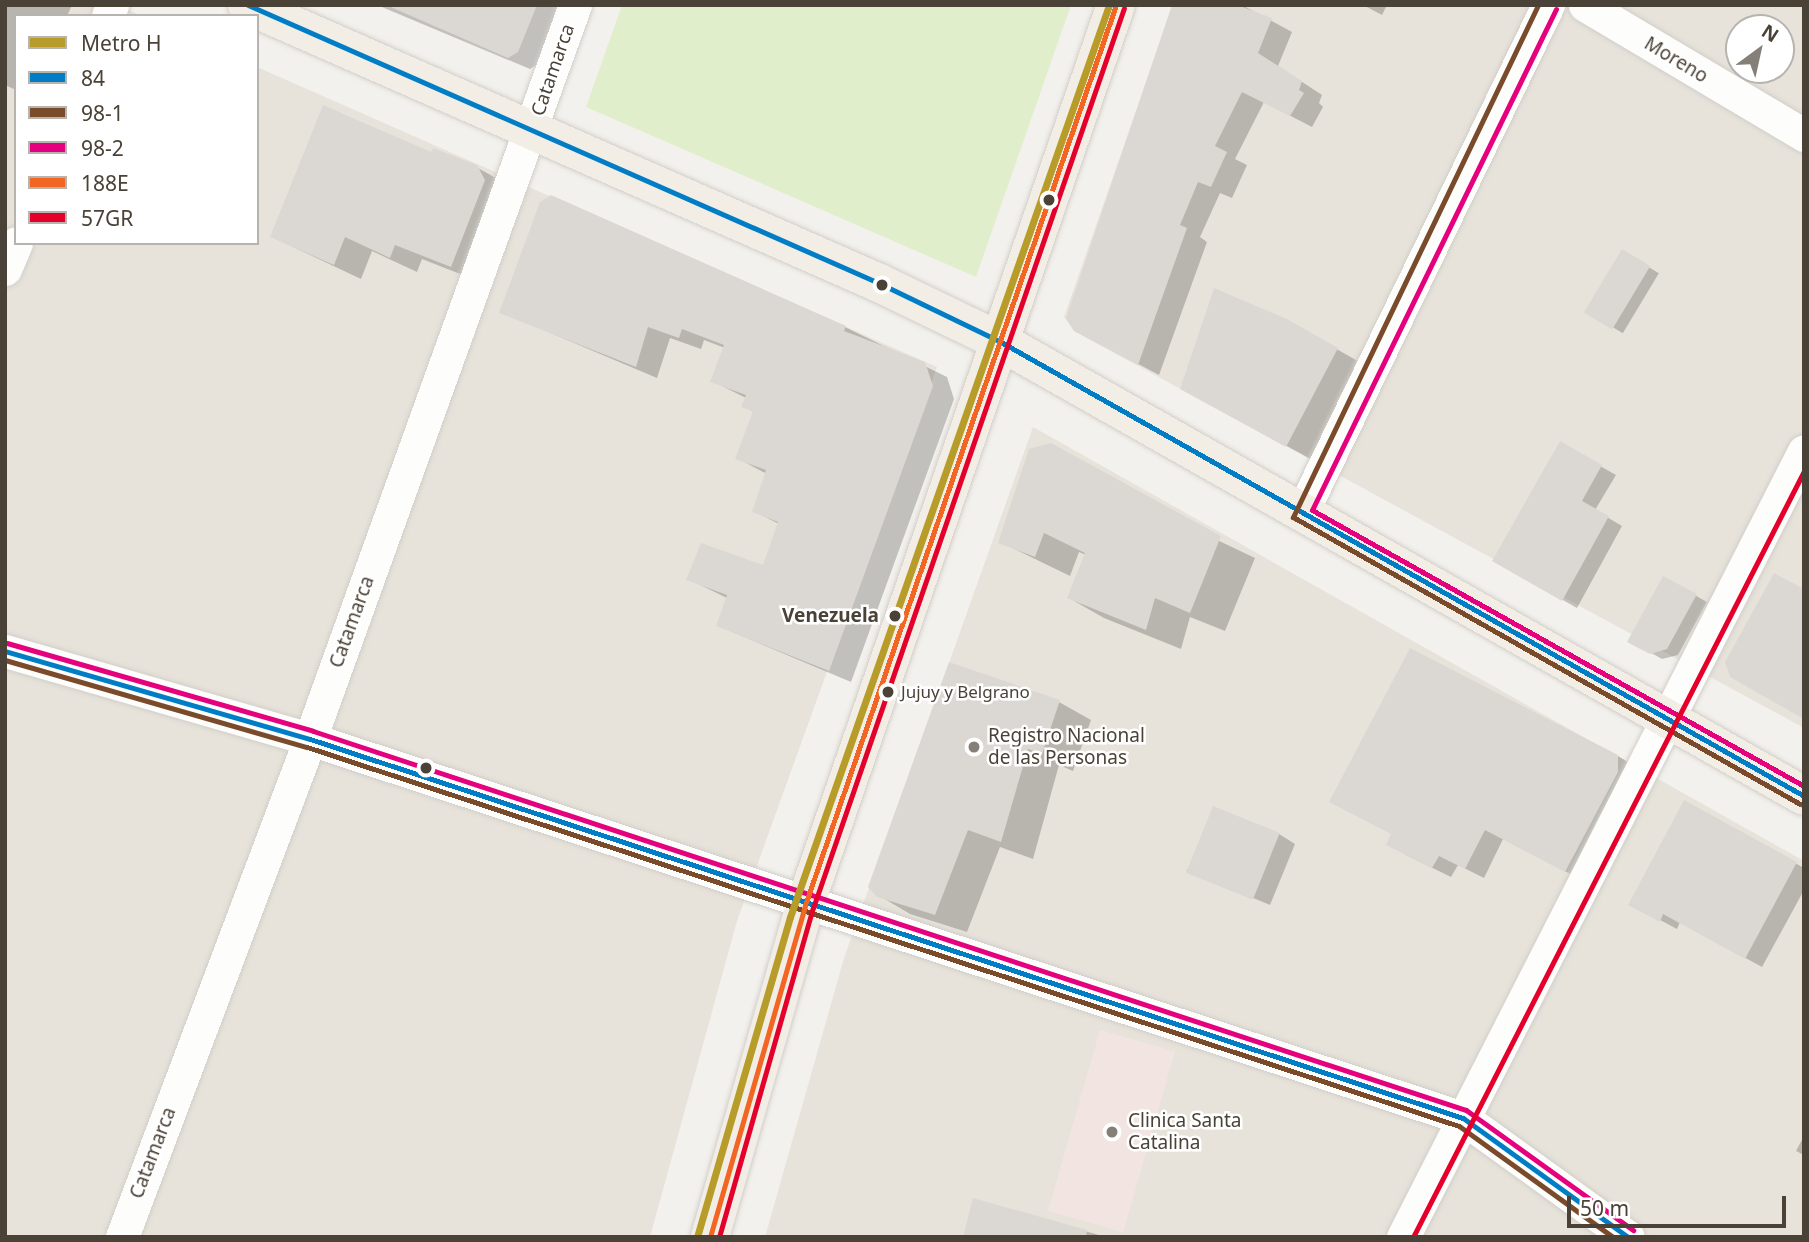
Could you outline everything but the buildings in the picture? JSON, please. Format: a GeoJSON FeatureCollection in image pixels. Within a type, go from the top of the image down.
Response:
{"type":"FeatureCollection","features":[{"type":"Feature","properties":{"kind":"main road"},"geometry":{"type":"LineString","coordinates":[[247,5],[1001,342],[1665,720],[1804,796]]}},
{"type":"Feature","properties":{"kind":"main road"},"geometry":{"type":"LineString","coordinates":[[710,1237],[805,905],[1116,5]]}},
{"type":"Feature","properties":{"kind":"street","name":"Catamarca"},"geometry":{"type":"LineString","coordinates":[[122,1237],[310,739],[575,5]]}},
{"type":"Feature","properties":{"kind":"street"},"geometry":{"type":"LineString","coordinates":[[1301,514],[1548,5]]}},
{"type":"Feature","properties":{"kind":"street","name":"Moreno"},"geometry":{"type":"LineString","coordinates":[[1584,5],[1804,135]]}},
{"type":"Feature","properties":{"kind":"street"},"geometry":{"type":"LineString","coordinates":[[5,269],[15,245]]}},
{"type":"Feature","properties":{"kind":"street"},"geometry":{"type":"LineString","coordinates":[[1404,1237],[1804,451]]}},
{"type":"Feature","properties":{"kind":"street"},"geometry":{"type":"LineString","coordinates":[[5,651],[310,739],[805,905],[1463,1118],[1628,1237]]}},
{"type":"Feature","properties":{"kind":"shaded area"},"geometry":{"type":"Polygon","coordinates":[[[5,5],[118,5],[138,14],[14,14],[14,245],[259,245],[259,68],[937,367],[737,921],[650,1237],[5,1237],[5,5]]]}},
{"type":"Feature","properties":{"kind":"shaded area"},"geometry":{"type":"Polygon","coordinates":[[[1173,5],[1804,5],[1804,728],[1074,331],[1064,317],[1173,5]]]}},
{"type":"Feature","properties":{"kind":"shaded area"},"geometry":{"type":"Polygon","coordinates":[[[1033,427],[1804,861],[1804,1237],[765,1237],[844,958],[1033,427]]]}},
{"type":"Feature","properties":{"kind":"shaded area","name":"Clinica Santa Catalina"},"geometry":{"type":"Polygon","coordinates":[[[1100,1030],[1175,1051],[1123,1232],[1048,1211],[1100,1030]]]}},
{"type":"Feature","properties":{"kind":"green space"},"geometry":{"type":"Polygon","coordinates":[[[622,5],[1071,5],[976,277],[586,107],[622,5]]]}},
{"type":"Feature","properties":{"kind":"metro line","name":"H"},"geometry":{"type":"LineString","coordinates":[[697,1237],[790,917],[1109,5]]}},
{"type":"Feature","properties":{"kind":"transit line","name":"84"},"geometry":{"type":"LineString","coordinates":[[248,5],[879,283],[1001,342],[1804,796]]}},
{"type":"Feature","properties":{"kind":"transit line","name":"188E"},"geometry":{"type":"LineString","coordinates":[[710,1237],[805,905],[1116,5]]}},
{"type":"Feature","properties":{"kind":"transit line","name":"98-1"},"geometry":{"type":"LineString","coordinates":[[1538,5],[1293,517],[1800,804]]}},
{"type":"Feature","properties":{"kind":"transit line","name":"57GR"},"geometry":{"type":"LineString","coordinates":[[719,1237],[813,908],[1124,8]]}},
{"type":"Feature","properties":{"kind":"transit line","name":"98-2"},"geometry":{"type":"LineString","coordinates":[[1556,9],[1312,510],[1804,786]]}},
{"type":"Feature","properties":{"kind":"transit line","name":"57GR"},"geometry":{"type":"LineString","coordinates":[[1413,1237],[1804,471]]}},
{"type":"Feature","properties":{"kind":"transit line","name":"98-2"},"geometry":{"type":"LineString","coordinates":[[7,643],[313,731],[1466,1110],[1633,1230]]}},
{"type":"Feature","properties":{"kind":"transit line","name":"84"},"geometry":{"type":"LineString","coordinates":[[5,651],[310,739],[1463,1118],[1628,1237]]}},
{"type":"Feature","properties":{"kind":"transit line","name":"98-1"},"geometry":{"type":"LineString","coordinates":[[5,660],[307,747],[1459,1126],[1613,1237]]}},
{"type":"Feature","properties":{"kind":"place","name":"Venezuela"},"geometry":{"type":"Point","coordinates":[895,616]}},
{"type":"Feature","properties":{"kind":"place","name":"Jujuy y Belgrano"},"geometry":{"type":"Point","coordinates":[888,692]}},
{"type":"Feature","properties":{"kind":"place","name":"Registro Nacional de las Personas"},"geometry":{"type":"Point","coordinates":[974,747]}},
{"type":"Feature","properties":{"kind":"place","name":"Clinica Santa Catalina"},"geometry":{"type":"Point","coordinates":[1112,1132]}}]}
